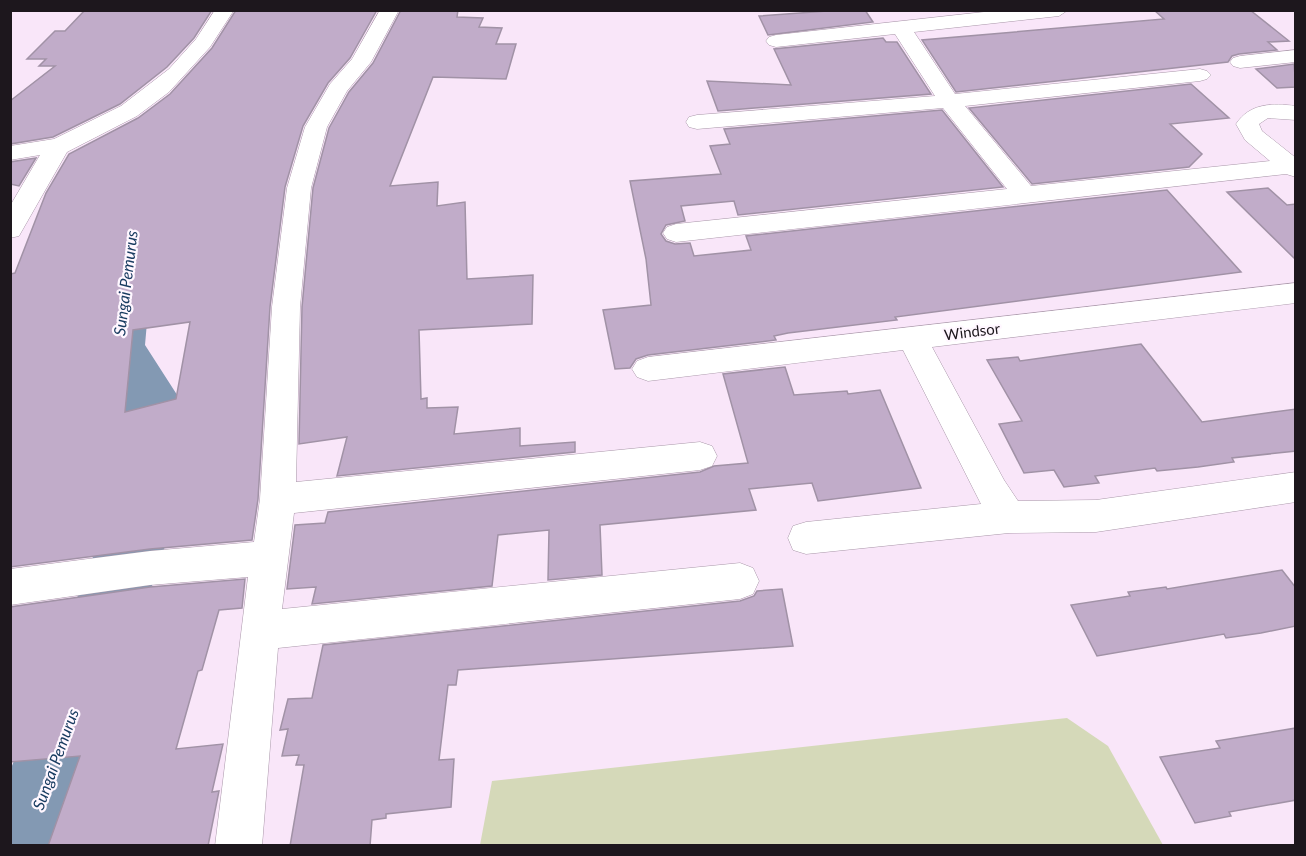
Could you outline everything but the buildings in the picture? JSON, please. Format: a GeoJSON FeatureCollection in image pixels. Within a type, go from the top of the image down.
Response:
{"type":"FeatureCollection","features":[{"type":"Feature","properties":{"kind":"street"},"geometry":{"type":"LineString","coordinates":[[10,153],[60,145],[111,122],[147,98],[197,50],[213,32],[225,10]]}},
{"type":"Feature","properties":{"kind":"street"},"geometry":{"type":"LineString","coordinates":[[238,846],[260,631],[278,499],[286,307],[299,188],[316,128],[338,89],[361,62],[390,10]]}},
{"type":"Feature","properties":{"kind":"street"},"geometry":{"type":"LineString","coordinates":[[776,40],[1059,10]]}},
{"type":"Feature","properties":{"kind":"street"},"geometry":{"type":"LineString","coordinates":[[901,27],[950,101],[1024,194]]}},
{"type":"Feature","properties":{"kind":"street"},"geometry":{"type":"LineString","coordinates":[[1240,62],[1296,56]]}},
{"type":"Feature","properties":{"kind":"street"},"geometry":{"type":"LineString","coordinates":[[697,122],[950,101],[1200,75]]}},
{"type":"Feature","properties":{"kind":"street"},"geometry":{"type":"LineString","coordinates":[[1293,168],[1253,135],[1247,124],[1255,115],[1267,112],[1296,113]]}},
{"type":"Feature","properties":{"kind":"street"},"geometry":{"type":"LineString","coordinates":[[10,230],[60,145]]}},
{"type":"Feature","properties":{"kind":"street"},"geometry":{"type":"LineString","coordinates":[[676,233],[1024,194],[1293,168]]}},
{"type":"Feature","properties":{"kind":"street","name":"Windsor"},"geometry":{"type":"LineString","coordinates":[[648,369],[1296,293]]}},
{"type":"Feature","properties":{"kind":"street"},"geometry":{"type":"LineString","coordinates":[[912,338],[992,492],[1009,517]]}},
{"type":"Feature","properties":{"kind":"street"},"geometry":{"type":"LineString","coordinates":[[278,499],[700,456]]}},
{"type":"Feature","properties":{"kind":"street"},"geometry":{"type":"LineString","coordinates":[[806,538],[1009,517],[1096,516],[1296,487]]}},
{"type":"Feature","properties":{"kind":"street"},"geometry":{"type":"LineString","coordinates":[[10,587],[150,568],[271,558]]}},
{"type":"Feature","properties":{"kind":"street"},"geometry":{"type":"LineString","coordinates":[[260,631],[740,581]]}},
{"type":"Feature","properties":{"kind":"green space"},"geometry":{"type":"Polygon","coordinates":[[[1067,718],[1108,746],[1163,845],[480,845],[492,781],[1067,718]]]}},
{"type":"Feature","properties":{"kind":"waterway","name":"Sungai Pemurus"},"geometry":{"type":"LineString","coordinates":[[24,846],[154,482],[152,401],[117,347],[124,288]]}}]}
